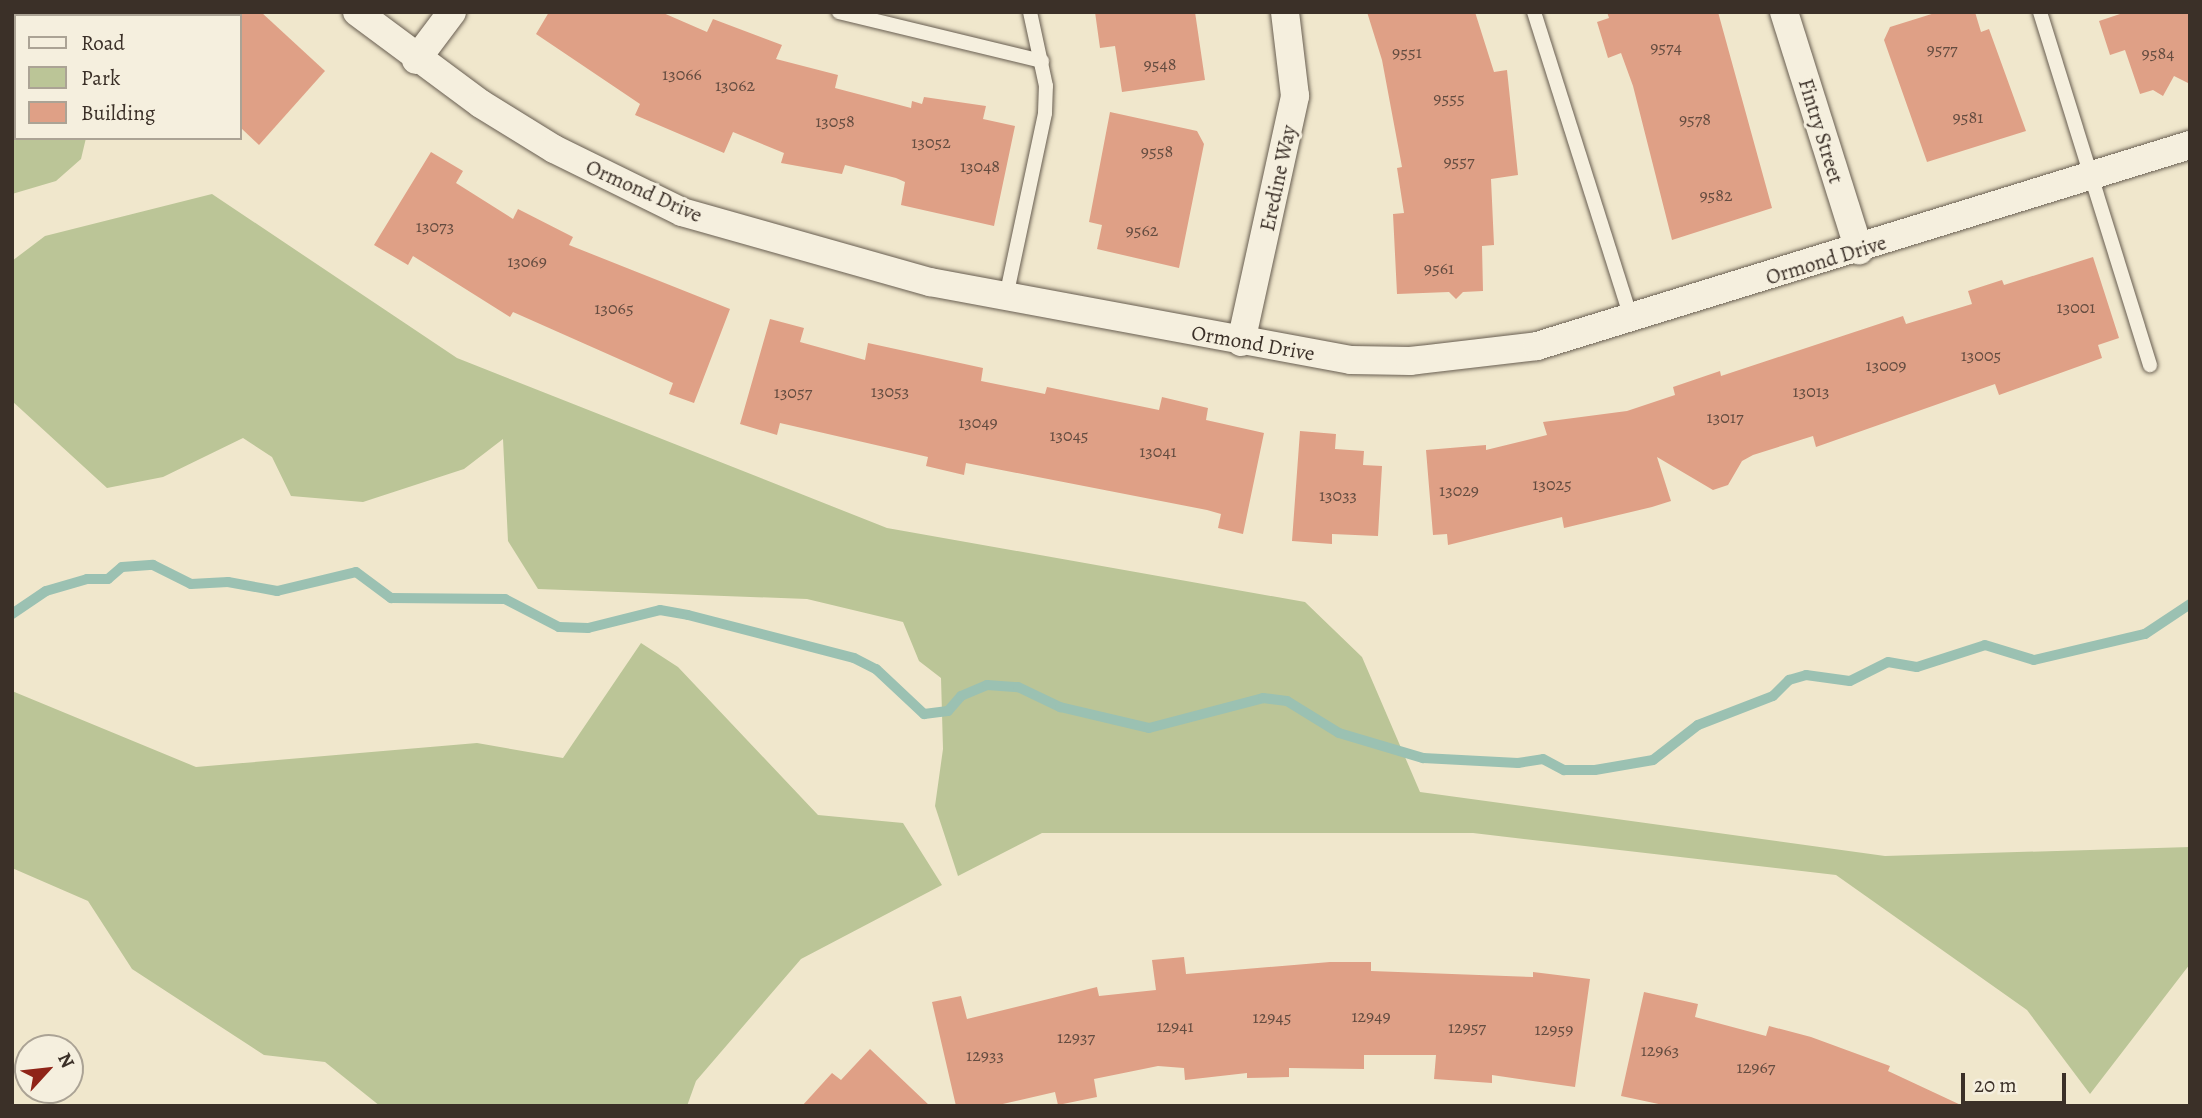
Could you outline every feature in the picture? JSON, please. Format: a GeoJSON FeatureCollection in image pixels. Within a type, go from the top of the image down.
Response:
{"type":"FeatureCollection","features":[{"type":"Feature","properties":{"kind":"street","name":"Ormond Drive"},"geometry":{"type":"LineString","coordinates":[[357,12],[416,60],[554,149],[682,212],[809,251],[1006,297],[1351,360],[1410,361],[1537,346],[1632,321],[2190,145]]}},
{"type":"Feature","properties":{"kind":"street"},"geometry":{"type":"LineString","coordinates":[[416,60],[453,12]]}},
{"type":"Feature","properties":{"kind":"street","name":"Eredine Way"},"geometry":{"type":"LineString","coordinates":[[1241,342],[1295,96],[1284,12]]}},
{"type":"Feature","properties":{"kind":"street","name":"Fintry Street"},"geometry":{"type":"LineString","coordinates":[[1784,12],[1859,250]]}},
{"type":"Feature","properties":{"kind":"lane"},"geometry":{"type":"LineString","coordinates":[[839,12],[1042,61]]}},
{"type":"Feature","properties":{"kind":"lane"},"geometry":{"type":"LineString","coordinates":[[1006,297],[1045,113],[1042,61],[1030,12]]}},
{"type":"Feature","properties":{"kind":"lane"},"geometry":{"type":"LineString","coordinates":[[1534,12],[1632,321]]}},
{"type":"Feature","properties":{"kind":"lane"},"geometry":{"type":"LineString","coordinates":[[2040,12],[2150,365]]}},
{"type":"Feature","properties":{"kind":"green space"},"geometry":{"type":"Polygon","coordinates":[[[12,12],[17,12],[14,14],[14,140],[86,140],[81,159],[56,181],[12,194],[12,12]]]}},
{"type":"Feature","properties":{"kind":"green space"},"geometry":{"type":"Polygon","coordinates":[[[212,194],[457,358],[887,528],[1305,602],[1362,657],[1420,792],[1885,856],[2190,847],[2190,964],[2090,1094],[2027,1010],[1836,875],[1473,833],[1042,833],[958,876],[935,806],[943,749],[941,678],[919,661],[903,622],[807,599],[538,589],[508,541],[503,439],[464,469],[363,502],[291,496],[272,457],[243,438],[163,477],[107,488],[12,401],[12,261],[45,236],[212,194]]]}},
{"type":"Feature","properties":{"kind":"green space"},"geometry":{"type":"Polygon","coordinates":[[[641,643],[678,667],[818,815],[903,823],[942,885],[801,959],[696,1081],[687,1106],[380,1106],[325,1062],[264,1055],[132,969],[88,901],[12,868],[12,691],[196,767],[477,743],[563,758],[641,643]]]}},
{"type":"Feature","properties":{"kind":"building"},"geometry":{"type":"Polygon","coordinates":[[[261,12],[325,71],[259,145],[242,129],[240,14],[261,12]]]}},
{"type":"Feature","properties":{"kind":"building"},"geometry":{"type":"Polygon","coordinates":[[[549,12],[661,12],[707,32],[713,19],[782,45],[776,59],[838,75],[835,88],[911,108],[912,101],[922,104],[924,97],[986,106],[983,119],[1015,126],[994,226],[901,205],[905,182],[896,178],[845,165],[842,174],[781,163],[784,153],[733,132],[724,153],[635,115],[640,104],[536,34],[549,12]]]}},
{"type":"Feature","properties":{"kind":"building"},"geometry":{"type":"Polygon","coordinates":[[[1095,12],[1195,12],[1205,80],[1122,92],[1115,46],[1100,48],[1095,12]]]}},
{"type":"Feature","properties":{"kind":"building"},"geometry":{"type":"Polygon","coordinates":[[[1367,12],[1475,12],[1494,72],[1507,70],[1518,175],[1491,179],[1494,245],[1482,246],[1483,291],[1463,292],[1456,299],[1449,292],[1397,294],[1393,214],[1404,213],[1397,168],[1402,167],[1382,60],[1367,12]]]}},
{"type":"Feature","properties":{"kind":"building"},"geometry":{"type":"Polygon","coordinates":[[[1607,12],[1718,12],[1772,208],[1672,240],[1633,86],[1621,53],[1608,58],[1597,22],[1609,18],[1607,12]]]}},
{"type":"Feature","properties":{"kind":"building"},"geometry":{"type":"Polygon","coordinates":[[[1938,12],[1975,12],[1981,32],[1989,29],[2026,131],[1927,162],[1884,40],[1890,27],[1938,12]]]}},
{"type":"Feature","properties":{"kind":"building"},"geometry":{"type":"Polygon","coordinates":[[[2126,12],[2190,12],[2190,84],[2174,76],[2163,96],[2153,90],[2140,94],[2125,50],[2110,55],[2099,21],[2126,12]]]}},
{"type":"Feature","properties":{"kind":"building"},"geometry":{"type":"Polygon","coordinates":[[[1110,112],[1197,131],[1204,144],[1179,268],[1097,249],[1102,225],[1089,222],[1110,112]]]}},
{"type":"Feature","properties":{"kind":"building"},"geometry":{"type":"Polygon","coordinates":[[[431,152],[463,171],[456,183],[513,219],[518,209],[573,237],[569,245],[730,309],[694,403],[669,394],[673,383],[513,312],[510,317],[413,256],[408,265],[374,245],[431,152]]]}},
{"type":"Feature","properties":{"kind":"building"},"geometry":{"type":"Polygon","coordinates":[[[2093,257],[2119,338],[2098,345],[2102,358],[1999,395],[1995,384],[1816,447],[1813,436],[1753,455],[1742,461],[1728,485],[1713,490],[1657,457],[1671,501],[1652,507],[1564,528],[1562,517],[1448,545],[1447,534],[1433,535],[1426,450],[1486,445],[1486,450],[1547,435],[1543,422],[1627,411],[1675,395],[1673,387],[1720,371],[1721,376],[1903,316],[1906,324],[1972,304],[1968,291],[2002,280],[2004,285],[2093,257]]]}},
{"type":"Feature","properties":{"kind":"building"},"geometry":{"type":"Polygon","coordinates":[[[770,319],[804,328],[800,342],[865,360],[868,343],[983,368],[981,381],[1045,394],[1047,387],[1159,410],[1162,397],[1208,408],[1206,420],[1264,433],[1243,534],[1218,528],[1221,514],[1207,510],[966,463],[964,475],[926,466],[928,457],[780,423],[777,435],[740,424],[770,319]]]}},
{"type":"Feature","properties":{"kind":"building"},"geometry":{"type":"Polygon","coordinates":[[[1300,431],[1336,434],[1335,449],[1364,451],[1363,465],[1382,466],[1378,536],[1332,534],[1332,544],[1292,541],[1300,431]]]}},
{"type":"Feature","properties":{"kind":"building"},"geometry":{"type":"Polygon","coordinates":[[[1184,957],[1186,974],[1330,962],[1371,962],[1371,971],[1533,977],[1533,972],[1590,979],[1575,1087],[1492,1075],[1492,1083],[1434,1079],[1436,1055],[1364,1055],[1364,1069],[1289,1068],[1289,1077],[1247,1078],[1247,1073],[1185,1080],[1184,1068],[1158,1066],[1094,1079],[1097,1097],[1058,1105],[1055,1092],[994,1106],[956,1106],[932,1002],[961,996],[967,1019],[1097,987],[1099,996],[1156,990],[1152,960],[1184,957]]]}},
{"type":"Feature","properties":{"kind":"building"},"geometry":{"type":"Polygon","coordinates":[[[1644,992],[1698,1004],[1695,1017],[1766,1036],[1769,1026],[1811,1037],[1890,1066],[1888,1071],[1963,1106],[1668,1106],[1621,1096],[1644,992]]]}},
{"type":"Feature","properties":{"kind":"building"},"geometry":{"type":"Polygon","coordinates":[[[870,1049],[930,1106],[802,1106],[832,1073],[841,1080],[870,1049]]]}},
{"type":"Feature","properties":{"kind":"waterway"},"geometry":{"type":"LineString","coordinates":[[12,614],[46,591],[87,579],[108,579],[122,567],[153,565],[191,584],[228,582],[277,591],[356,572],[391,598],[505,599],[559,627],[588,628],[660,610],[688,615],[854,658],[876,669],[924,714],[948,711],[961,696],[987,685],[1018,687],[1060,707],[1149,728],[1263,698],[1287,701],[1339,733],[1423,758],[1518,763],[1543,759],[1564,770],[1595,770],[1653,760],[1698,725],[1773,696],[1789,680],[1806,675],[1850,681],[1888,662],[1917,667],[1985,645],[2034,660],[2145,634],[2190,604]]}}]}
